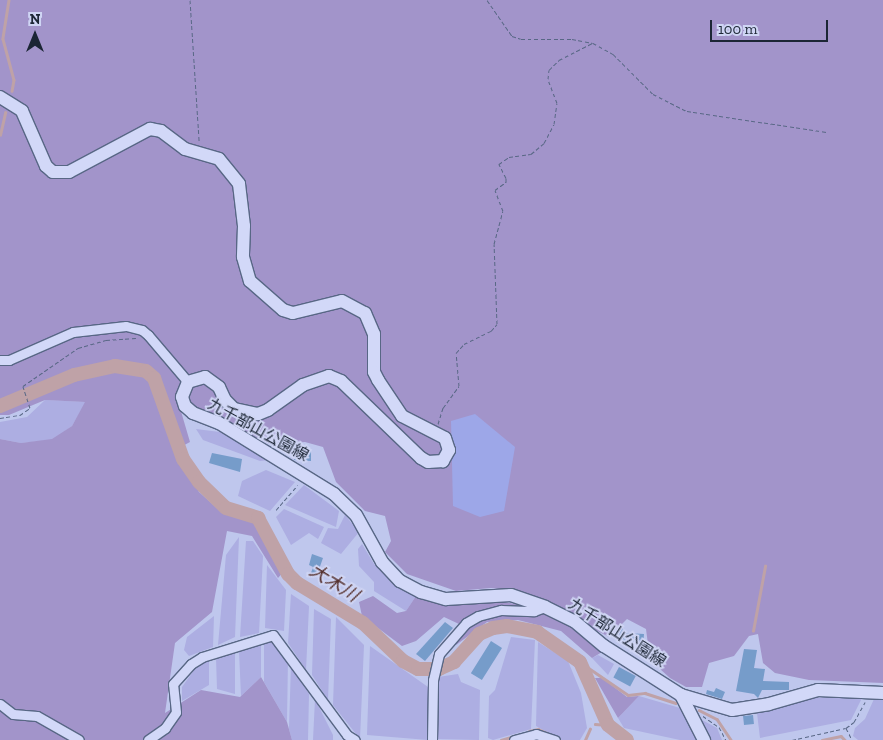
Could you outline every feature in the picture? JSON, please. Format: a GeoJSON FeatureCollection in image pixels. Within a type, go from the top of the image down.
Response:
{"type":"FeatureCollection","features":[{"type":"Feature","properties":{"kind":"main road"},"geometry":{"type":"LineString","coordinates":[[0,96],[22,111],[46,166],[53,172],[69,172],[150,129],[160,131],[199,154],[219,159],[239,184],[244,226],[243,257],[250,281],[283,310],[293,313],[342,300],[366,313],[374,334],[374,372],[378,380],[402,416],[436,431]]}},
{"type":"Feature","properties":{"kind":"main road","name":"九千部山公園線"},"geometry":{"type":"LineString","coordinates":[[436,431],[445,438],[449,450],[443,461],[428,462],[408,448],[341,381],[329,376],[303,385],[268,410],[258,414],[234,409],[213,380],[196,378],[188,382],[182,397],[185,406],[193,412],[219,423],[334,494],[356,515],[382,562],[400,581],[421,592],[446,599],[511,595],[545,607],[574,621],[604,646],[681,695],[732,710],[769,704],[818,690],[883,693]]}},
{"type":"Feature","properties":{"kind":"main road"},"geometry":{"type":"LineString","coordinates":[[681,695],[704,740]]}},
{"type":"Feature","properties":{"kind":"street"},"geometry":{"type":"LineString","coordinates":[[0,360],[9,360],[73,332],[126,326],[142,330],[148,335],[188,382]]}},
{"type":"Feature","properties":{"kind":"street"},"geometry":{"type":"LineString","coordinates":[[432,740],[433,680],[437,660],[466,623],[478,616],[501,610],[534,611],[545,607]]}},
{"type":"Feature","properties":{"kind":"street"},"geometry":{"type":"LineString","coordinates":[[148,740],[165,728],[176,712],[173,684],[192,664],[202,657],[273,635],[347,735],[355,740]]}},
{"type":"Feature","properties":{"kind":"street"},"geometry":{"type":"LineString","coordinates":[[0,704],[13,714],[37,716],[79,740]]}},
{"type":"Feature","properties":{"kind":"street"},"geometry":{"type":"LineString","coordinates":[[514,740],[536,734],[555,740]]}},
{"type":"Feature","properties":{"kind":"path"},"geometry":{"type":"LineString","coordinates":[[190,0],[199,154]]}},
{"type":"Feature","properties":{"kind":"path"},"geometry":{"type":"LineString","coordinates":[[487,0],[512,36],[521,39],[572,39],[593,43],[613,54],[653,94],[687,112],[826,132]]}},
{"type":"Feature","properties":{"kind":"path"},"geometry":{"type":"LineString","coordinates":[[436,431],[443,408],[459,386],[456,353],[464,344],[491,331],[497,324],[494,244],[502,211],[494,190],[506,182],[499,164],[502,159],[531,154],[544,143],[554,124],[557,103],[548,79],[549,70],[559,60],[593,43]]}},
{"type":"Feature","properties":{"kind":"path"},"geometry":{"type":"LineString","coordinates":[[0,418],[20,415],[30,408],[30,401],[23,386],[33,377],[78,348],[106,340],[148,335]]}},
{"type":"Feature","properties":{"kind":"path"},"geometry":{"type":"LineString","coordinates":[[276,510],[301,481]]}},
{"type":"Feature","properties":{"kind":"path"},"geometry":{"type":"LineString","coordinates":[[792,740],[846,728],[854,722],[870,692]]}},
{"type":"Feature","properties":{"kind":"path"},"geometry":{"type":"LineString","coordinates":[[693,716],[700,715],[713,721],[726,740]]}},
{"type":"Feature","properties":{"kind":"path"},"geometry":{"type":"LineString","coordinates":[[846,728],[852,740]]}},
{"type":"Feature","properties":{"kind":"shaded area"},"geometry":{"type":"Polygon","coordinates":[[[0,0],[883,0],[883,683],[809,680],[775,673],[763,663],[758,634],[749,636],[734,656],[709,663],[702,687],[686,687],[670,678],[650,660],[646,629],[627,619],[609,637],[524,592],[491,588],[456,591],[407,574],[385,552],[391,541],[385,516],[365,511],[336,482],[323,447],[305,442],[269,444],[205,411],[180,408],[190,442],[177,449],[199,492],[219,510],[257,522],[286,569],[278,578],[252,536],[227,531],[212,612],[175,643],[165,713],[201,690],[240,697],[261,677],[287,722],[292,740],[0,740],[0,439],[21,443],[52,439],[72,426],[85,402],[45,400],[9,415],[0,415],[0,0]]]}},
{"type":"Feature","properties":{"kind":"shaded area"},"geometry":{"type":"Polygon","coordinates":[[[45,400],[86,402],[72,426],[52,440],[21,443],[0,439],[0,422],[27,417],[45,400]]]}},
{"type":"Feature","properties":{"kind":"shaded area"},"geometry":{"type":"Polygon","coordinates":[[[196,429],[220,432],[271,460],[260,461],[203,440],[196,429]]]}},
{"type":"Feature","properties":{"kind":"shaded area"},"geometry":{"type":"Polygon","coordinates":[[[266,470],[295,482],[270,511],[238,496],[242,481],[266,470]]]}},
{"type":"Feature","properties":{"kind":"shaded area"},"geometry":{"type":"Polygon","coordinates":[[[304,485],[339,511],[336,527],[285,505],[304,485]]]}},
{"type":"Feature","properties":{"kind":"shaded area"},"geometry":{"type":"Polygon","coordinates":[[[284,509],[324,527],[318,539],[309,533],[291,545],[276,517],[284,509]]]}},
{"type":"Feature","properties":{"kind":"shaded area"},"geometry":{"type":"Polygon","coordinates":[[[345,515],[359,532],[341,554],[321,543],[328,528],[338,529],[345,515]]]}},
{"type":"Feature","properties":{"kind":"shaded area"},"geometry":{"type":"Polygon","coordinates":[[[239,537],[235,637],[218,645],[226,555],[239,537]]]}},
{"type":"Feature","properties":{"kind":"shaded area"},"geometry":{"type":"Polygon","coordinates":[[[246,541],[253,541],[263,556],[259,633],[240,637],[246,541]]]}},
{"type":"Feature","properties":{"kind":"shaded area"},"geometry":{"type":"Polygon","coordinates":[[[362,544],[374,564],[396,586],[416,596],[406,611],[374,591],[374,582],[359,566],[358,549],[362,544]]]}},
{"type":"Feature","properties":{"kind":"shaded area"},"geometry":{"type":"Polygon","coordinates":[[[267,565],[286,590],[284,631],[265,628],[267,565]]]}},
{"type":"Feature","properties":{"kind":"shaded area"},"geometry":{"type":"Polygon","coordinates":[[[291,594],[309,606],[306,670],[288,643],[291,594]]]}},
{"type":"Feature","properties":{"kind":"shaded area"},"geometry":{"type":"Polygon","coordinates":[[[373,596],[397,613],[406,611],[416,596],[445,606],[491,600],[533,607],[573,627],[602,652],[592,658],[561,631],[518,620],[487,622],[456,645],[459,624],[444,617],[416,641],[402,646],[362,616],[359,602],[373,596]]]}},
{"type":"Feature","properties":{"kind":"shaded area"},"geometry":{"type":"Polygon","coordinates":[[[314,609],[331,619],[328,700],[312,675],[314,609]]]}},
{"type":"Feature","properties":{"kind":"shaded area"},"geometry":{"type":"Polygon","coordinates":[[[214,616],[213,647],[189,656],[184,650],[187,637],[214,616]]]}},
{"type":"Feature","properties":{"kind":"shaded area"},"geometry":{"type":"Polygon","coordinates":[[[336,617],[364,645],[360,739],[333,705],[336,617]]]}},
{"type":"Feature","properties":{"kind":"shaded area"},"geometry":{"type":"Polygon","coordinates":[[[511,637],[535,640],[531,729],[493,740],[488,738],[489,696],[495,690],[511,637]]]}},
{"type":"Feature","properties":{"kind":"shaded area"},"geometry":{"type":"Polygon","coordinates":[[[275,638],[288,657],[287,722],[264,682],[264,640],[275,638]]]}},
{"type":"Feature","properties":{"kind":"shaded area"},"geometry":{"type":"Polygon","coordinates":[[[261,641],[261,677],[241,696],[239,651],[261,641]]]}},
{"type":"Feature","properties":{"kind":"shaded area"},"geometry":{"type":"Polygon","coordinates":[[[538,642],[568,661],[581,693],[587,728],[580,740],[561,740],[536,726],[538,642]]]}},
{"type":"Feature","properties":{"kind":"shaded area"},"geometry":{"type":"Polygon","coordinates":[[[370,646],[428,687],[428,740],[367,735],[370,646]]]}},
{"type":"Feature","properties":{"kind":"shaded area"},"geometry":{"type":"Polygon","coordinates":[[[235,649],[235,694],[217,689],[216,658],[235,649]]]}},
{"type":"Feature","properties":{"kind":"shaded area"},"geometry":{"type":"Polygon","coordinates":[[[598,655],[614,664],[608,675],[592,658],[598,655]]]}},
{"type":"Feature","properties":{"kind":"shaded area"},"geometry":{"type":"Polygon","coordinates":[[[209,660],[209,685],[182,701],[182,687],[197,666],[209,660]]]}},
{"type":"Feature","properties":{"kind":"shaded area"},"geometry":{"type":"Polygon","coordinates":[[[291,664],[309,694],[308,740],[292,740],[289,729],[291,664]]]}},
{"type":"Feature","properties":{"kind":"shaded area"},"geometry":{"type":"Polygon","coordinates":[[[458,674],[461,682],[480,690],[479,740],[435,739],[438,677],[458,674]]]}},
{"type":"Feature","properties":{"kind":"shaded area"},"geometry":{"type":"Polygon","coordinates":[[[595,678],[602,678],[627,697],[639,696],[618,718],[595,678]]]}},
{"type":"Feature","properties":{"kind":"shaded area"},"geometry":{"type":"Polygon","coordinates":[[[639,696],[680,708],[697,740],[680,740],[624,728],[618,718],[639,696]]]}},
{"type":"Feature","properties":{"kind":"shaded area"},"geometry":{"type":"Polygon","coordinates":[[[845,696],[862,698],[851,720],[760,738],[757,713],[802,699],[845,696]]]}},
{"type":"Feature","properties":{"kind":"shaded area"},"geometry":{"type":"Polygon","coordinates":[[[315,699],[333,735],[333,740],[313,740],[315,699]]]}},
{"type":"Feature","properties":{"kind":"shaded area"},"geometry":{"type":"Polygon","coordinates":[[[874,699],[883,699],[883,740],[858,740],[853,736],[855,728],[865,719],[874,699]]]}},
{"type":"Feature","properties":{"kind":"shaded area"},"geometry":{"type":"Polygon","coordinates":[[[702,720],[717,728],[722,740],[709,740],[702,720]]]}},
{"type":"Feature","properties":{"kind":"sand"},"geometry":{"type":"Polygon","coordinates":[[[475,414],[515,447],[504,511],[480,517],[453,506],[451,421],[475,414]]]}},
{"type":"Feature","properties":{"kind":"building"},"geometry":{"type":"Polygon","coordinates":[[[311,451],[311,461],[294,460],[294,452],[311,451]]]}},
{"type":"Feature","properties":{"kind":"building"},"geometry":{"type":"Polygon","coordinates":[[[212,453],[242,459],[240,472],[209,463],[212,453]]]}},
{"type":"Feature","properties":{"kind":"building"},"geometry":{"type":"Polygon","coordinates":[[[312,554],[323,558],[317,575],[311,573],[313,567],[309,565],[312,554]]]}},
{"type":"Feature","properties":{"kind":"building"},"geometry":{"type":"Polygon","coordinates":[[[445,622],[453,628],[425,661],[416,654],[445,622]]]}},
{"type":"Feature","properties":{"kind":"building"},"geometry":{"type":"Polygon","coordinates":[[[622,628],[627,633],[644,634],[643,645],[616,641],[622,628]]]}},
{"type":"Feature","properties":{"kind":"building"},"geometry":{"type":"Polygon","coordinates":[[[491,641],[502,648],[482,680],[471,673],[491,641]]]}},
{"type":"Feature","properties":{"kind":"building"},"geometry":{"type":"Polygon","coordinates":[[[744,649],[757,650],[754,668],[765,669],[763,681],[789,682],[789,690],[762,690],[758,698],[754,694],[736,691],[744,649]]]}},
{"type":"Feature","properties":{"kind":"building"},"geometry":{"type":"Polygon","coordinates":[[[619,667],[636,676],[630,687],[613,678],[619,667]]]}},
{"type":"Feature","properties":{"kind":"building"},"geometry":{"type":"Polygon","coordinates":[[[716,688],[725,692],[722,699],[706,694],[707,690],[714,692],[716,688]]]}},
{"type":"Feature","properties":{"kind":"building"},"geometry":{"type":"Polygon","coordinates":[[[753,715],[754,724],[744,725],[743,716],[753,715]]]}},
{"type":"Feature","properties":{"kind":"waterway"},"geometry":{"type":"LineString","coordinates":[[9,0],[3,39],[14,80],[12,91]]}},
{"type":"Feature","properties":{"kind":"waterway"},"geometry":{"type":"LineString","coordinates":[[0,135],[5,113]]}},
{"type":"Feature","properties":{"kind":"waterway","name":"大木川"},"geometry":{"type":"LineString","coordinates":[[0,406],[74,375],[115,366],[146,371],[154,378],[183,459],[199,482],[226,508],[258,518],[288,574],[297,583],[363,623],[403,661],[418,669],[439,669],[454,662],[479,634],[493,628],[507,626],[537,632],[580,662],[608,725],[627,740]]}},
{"type":"Feature","properties":{"kind":"waterway"},"geometry":{"type":"LineString","coordinates":[[753,631],[765,566]]}},
{"type":"Feature","properties":{"kind":"waterway"},"geometry":{"type":"LineString","coordinates":[[580,662],[628,695],[645,693],[675,703]]}},
{"type":"Feature","properties":{"kind":"waterway"},"geometry":{"type":"LineString","coordinates":[[699,710],[717,719],[731,740]]}},
{"type":"Feature","properties":{"kind":"waterway"},"geometry":{"type":"LineString","coordinates":[[595,724],[608,725]]}},
{"type":"Feature","properties":{"kind":"waterway"},"geometry":{"type":"LineString","coordinates":[[529,731],[538,729],[547,733]]}},
{"type":"Feature","properties":{"kind":"waterway"},"geometry":{"type":"LineString","coordinates":[[585,740],[590,729]]}},
{"type":"Feature","properties":{"kind":"waterway"},"geometry":{"type":"LineString","coordinates":[[501,740],[514,736]]}},
{"type":"Feature","properties":{"kind":"waterway"},"geometry":{"type":"LineString","coordinates":[[822,740],[841,736],[845,740]]}}]}
